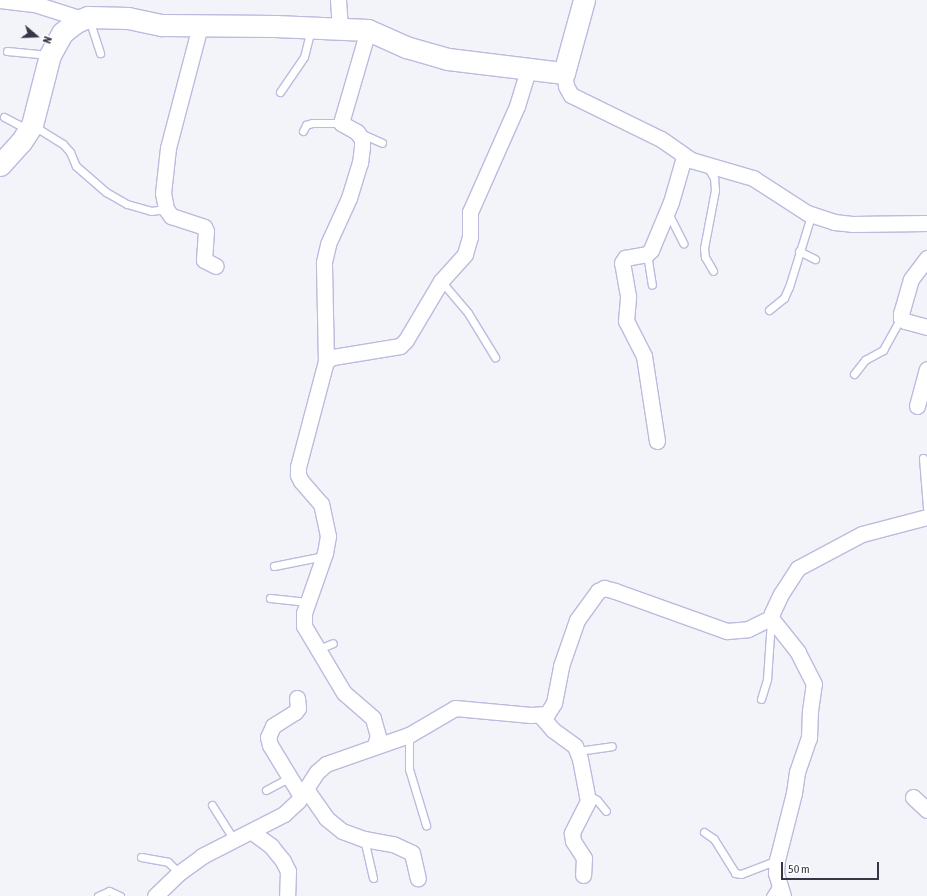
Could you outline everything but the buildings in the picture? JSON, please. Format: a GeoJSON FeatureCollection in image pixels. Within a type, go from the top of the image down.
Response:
{"type":"FeatureCollection","features":[{"type":"Feature","properties":{"kind":"street"},"geometry":{"type":"LineString","coordinates":[[0,0],[38,5],[85,18],[128,18],[162,25],[312,27],[340,30],[368,30],[406,47],[448,59],[564,73]]}},
{"type":"Feature","properties":{"kind":"street"},"geometry":{"type":"LineString","coordinates":[[338,0],[340,30]]}},
{"type":"Feature","properties":{"kind":"street"},"geometry":{"type":"LineString","coordinates":[[584,0],[564,73],[566,86],[571,95],[661,139],[684,157],[701,164],[753,178],[807,213],[834,222],[852,224],[926,225]]}},
{"type":"Feature","properties":{"kind":"street"},"geometry":{"type":"LineString","coordinates":[[0,165],[30,127],[50,55],[62,33],[85,18]]}},
{"type":"Feature","properties":{"kind":"street"},"geometry":{"type":"LineString","coordinates":[[200,26],[168,148],[164,186],[166,209],[172,216],[204,227],[206,231],[204,260],[216,266]]}},
{"type":"Feature","properties":{"kind":"street"},"geometry":{"type":"LineString","coordinates":[[368,30],[341,123],[357,132],[362,139],[360,163],[349,198],[328,244],[324,262],[326,361],[298,475],[321,504],[325,515],[328,536],[324,556],[308,602],[304,626],[316,650],[344,693],[373,718],[378,736],[375,745]]}},
{"type":"Feature","properties":{"kind":"street"},"geometry":{"type":"LineString","coordinates":[[326,361],[333,357],[400,346],[406,340],[441,281],[465,254],[469,245],[470,212],[517,106],[528,69]]}},
{"type":"Feature","properties":{"kind":"street"},"geometry":{"type":"LineString","coordinates":[[657,441],[644,356],[626,321],[628,296],[622,263],[625,258],[647,254],[656,241],[667,212],[684,157]]}},
{"type":"Feature","properties":{"kind":"street"},"geometry":{"type":"LineString","coordinates":[[927,258],[911,279],[901,313],[901,318],[927,327]]}},
{"type":"Feature","properties":{"kind":"street"},"geometry":{"type":"LineString","coordinates":[[917,406],[927,369]]}},
{"type":"Feature","properties":{"kind":"street"},"geometry":{"type":"LineString","coordinates":[[155,896],[179,873],[234,840],[252,832],[284,814],[304,793],[317,772],[326,764],[375,745],[409,735],[455,708],[540,715],[547,714],[551,709],[561,666],[577,620],[593,595],[604,588],[727,631],[748,629],[771,618],[781,594],[798,568],[862,534],[927,517]]}},
{"type":"Feature","properties":{"kind":"street"},"geometry":{"type":"LineString","coordinates":[[771,618],[798,652],[814,684],[810,711],[809,738],[797,772],[794,792],[777,860],[779,881],[783,896]]}},
{"type":"Feature","properties":{"kind":"street"},"geometry":{"type":"LineString","coordinates":[[297,698],[298,708],[296,712],[273,726],[268,736],[270,745],[290,777],[333,825],[364,839],[405,848],[415,860],[418,878]]}},
{"type":"Feature","properties":{"kind":"street"},"geometry":{"type":"LineString","coordinates":[[540,715],[578,752],[588,795],[572,833],[573,841],[584,858],[583,875]]}},
{"type":"Feature","properties":{"kind":"street"},"geometry":{"type":"LineString","coordinates":[[913,797],[927,810]]}},
{"type":"Feature","properties":{"kind":"street"},"geometry":{"type":"LineString","coordinates":[[252,832],[271,846],[283,861],[288,871],[290,894]]}},
{"type":"Feature","properties":{"kind":"lane"},"geometry":{"type":"LineString","coordinates":[[85,18],[100,53]]}},
{"type":"Feature","properties":{"kind":"lane"},"geometry":{"type":"LineString","coordinates":[[280,92],[304,56],[312,27]]}},
{"type":"Feature","properties":{"kind":"lane"},"geometry":{"type":"LineString","coordinates":[[8,51],[50,55]]}},
{"type":"Feature","properties":{"kind":"lane"},"geometry":{"type":"LineString","coordinates":[[4,117],[30,127],[63,144],[70,152],[76,166],[106,192],[127,204],[151,211],[166,209]]}},
{"type":"Feature","properties":{"kind":"lane"},"geometry":{"type":"LineString","coordinates":[[303,131],[306,125],[312,123],[341,123]]}},
{"type":"Feature","properties":{"kind":"lane"},"geometry":{"type":"LineString","coordinates":[[357,132],[382,143]]}},
{"type":"Feature","properties":{"kind":"lane"},"geometry":{"type":"LineString","coordinates":[[701,164],[712,170],[714,178],[715,190],[704,248],[705,257],[713,271]]}},
{"type":"Feature","properties":{"kind":"lane"},"geometry":{"type":"LineString","coordinates":[[667,212],[683,243]]}},
{"type":"Feature","properties":{"kind":"lane"},"geometry":{"type":"LineString","coordinates":[[769,310],[784,298],[811,216],[807,213]]}},
{"type":"Feature","properties":{"kind":"lane"},"geometry":{"type":"LineString","coordinates":[[799,251],[815,259]]}},
{"type":"Feature","properties":{"kind":"lane"},"geometry":{"type":"LineString","coordinates":[[647,254],[652,285]]}},
{"type":"Feature","properties":{"kind":"lane"},"geometry":{"type":"LineString","coordinates":[[441,281],[468,313],[495,357]]}},
{"type":"Feature","properties":{"kind":"lane"},"geometry":{"type":"LineString","coordinates":[[854,374],[865,360],[883,350],[901,318]]}},
{"type":"Feature","properties":{"kind":"lane"},"geometry":{"type":"LineString","coordinates":[[923,458],[927,508]]}},
{"type":"Feature","properties":{"kind":"lane"},"geometry":{"type":"LineString","coordinates":[[274,566],[324,556]]}},
{"type":"Feature","properties":{"kind":"lane"},"geometry":{"type":"LineString","coordinates":[[270,598],[308,602]]}},
{"type":"Feature","properties":{"kind":"lane"},"geometry":{"type":"LineString","coordinates":[[761,699],[767,679],[771,618]]}},
{"type":"Feature","properties":{"kind":"lane"},"geometry":{"type":"LineString","coordinates":[[316,650],[333,643]]}},
{"type":"Feature","properties":{"kind":"lane"},"geometry":{"type":"LineString","coordinates":[[409,735],[409,769],[426,825]]}},
{"type":"Feature","properties":{"kind":"lane"},"geometry":{"type":"LineString","coordinates":[[578,752],[612,746]]}},
{"type":"Feature","properties":{"kind":"lane"},"geometry":{"type":"LineString","coordinates":[[266,790],[290,777]]}},
{"type":"Feature","properties":{"kind":"lane"},"geometry":{"type":"LineString","coordinates":[[588,795],[597,800],[606,811]]}},
{"type":"Feature","properties":{"kind":"lane"},"geometry":{"type":"LineString","coordinates":[[212,805],[234,840]]}},
{"type":"Feature","properties":{"kind":"lane"},"geometry":{"type":"LineString","coordinates":[[704,832],[714,839],[735,873],[740,874],[777,860]]}},
{"type":"Feature","properties":{"kind":"lane"},"geometry":{"type":"LineString","coordinates":[[364,839],[372,878]]}},
{"type":"Feature","properties":{"kind":"lane"},"geometry":{"type":"LineString","coordinates":[[141,857],[168,862],[179,873]]}},
{"type":"Feature","properties":{"kind":"lane"},"geometry":{"type":"LineString","coordinates":[[770,896],[779,881]]}},
{"type":"Feature","properties":{"kind":"lane"},"geometry":{"type":"LineString","coordinates":[[98,896],[109,891],[120,896]]}}]}
